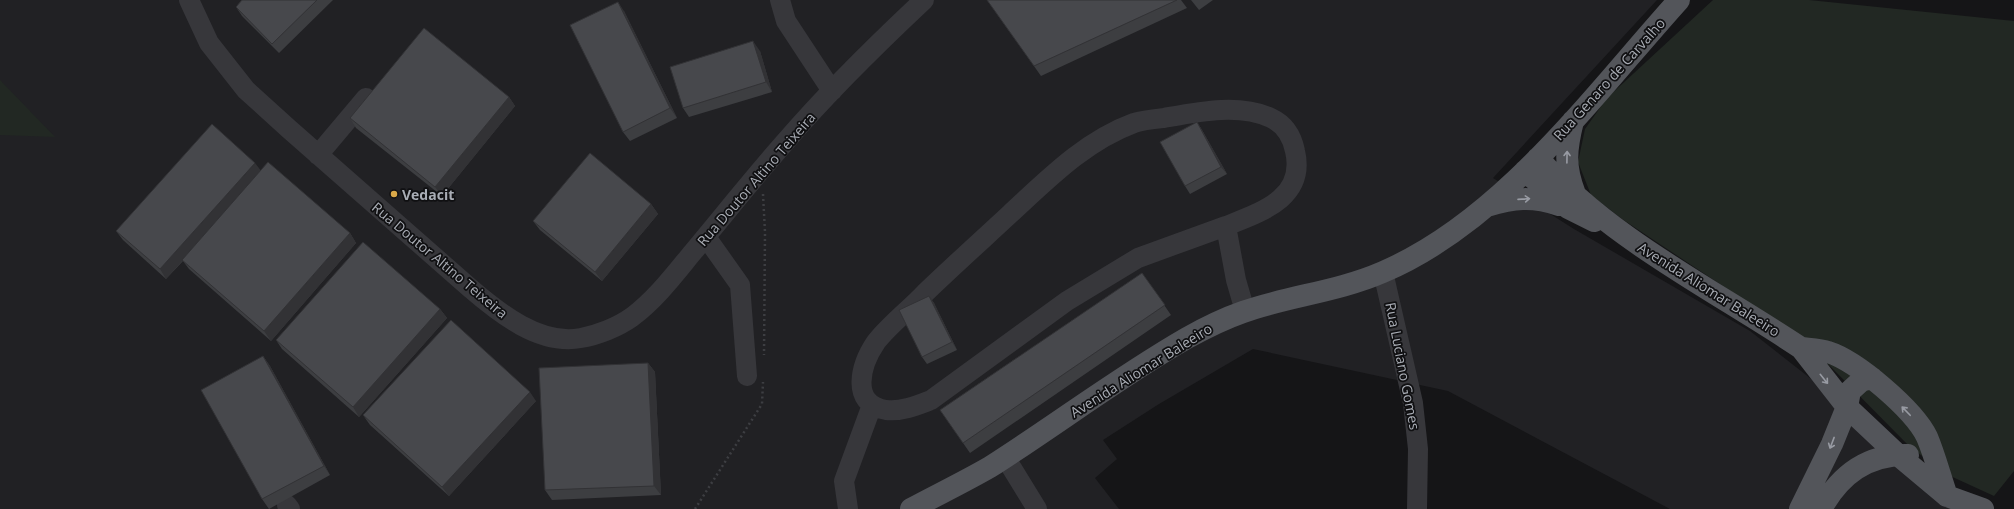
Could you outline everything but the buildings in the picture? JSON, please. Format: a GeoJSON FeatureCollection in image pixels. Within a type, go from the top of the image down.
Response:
{"type":"FeatureCollection","features":[{"type":"Feature","properties":{"kind":"main road","name":"Rua Genaro de Carvalho"},"geometry":{"type":"LineString","coordinates":[[1531,164],[1679,0]]}},
{"type":"Feature","properties":{"kind":"main road"},"geometry":{"type":"LineString","coordinates":[[1485,206],[1512,200],[1531,198],[1572,201],[1567,166],[1568,140],[1573,119]]}},
{"type":"Feature","properties":{"kind":"main road","name":"Avenida Aliomar Baleeiro"},"geometry":{"type":"LineString","coordinates":[[911,509],[1005,456],[1188,338],[1216,323],[1245,311],[1331,290],[1383,272],[1429,248],[1485,206],[1531,164],[1572,201],[1801,348],[1847,407],[1950,502],[1983,509]]}},
{"type":"Feature","properties":{"kind":"main road","name":"Avenida Aliomar Baleeiro"},"geometry":{"type":"LineString","coordinates":[[1801,348],[1828,352],[1849,361],[1872,378],[1907,412],[1926,436],[1950,502]]}},
{"type":"Feature","properties":{"kind":"main road"},"geometry":{"type":"LineString","coordinates":[[1800,509],[1832,444],[1847,407],[1848,395],[1850,391],[1861,382],[1872,378]]}},
{"type":"Feature","properties":{"kind":"main road"},"geometry":{"type":"LineString","coordinates":[[1821,509],[1834,487],[1846,475],[1881,458],[1917,453],[1920,450],[1926,436]]}},
{"type":"Feature","properties":{"kind":"street","name":"Rua Doutor Altino Teixeira"},"geometry":{"type":"LineString","coordinates":[[189,0],[209,43],[246,90],[318,155],[500,313],[524,328],[552,337],[580,338],[606,331],[631,317],[658,294],[786,140],[874,46],[924,0]]}},
{"type":"Feature","properties":{"kind":"street"},"geometry":{"type":"LineString","coordinates":[[780,0],[786,21],[832,91]]}},
{"type":"Feature","properties":{"kind":"street"},"geometry":{"type":"LineString","coordinates":[[318,155],[366,98]]}},
{"type":"Feature","properties":{"kind":"street"},"geometry":{"type":"LineString","coordinates":[[1222,110],[1252,112],[1272,118],[1286,129],[1293,142],[1298,162],[1295,181],[1286,195],[1261,212],[1226,226],[1138,258],[1067,301],[932,400],[909,407],[887,410],[872,405],[863,395],[861,382],[866,362],[877,342],[942,276],[1051,176],[1095,141],[1135,123],[1186,114],[1222,110]]}},
{"type":"Feature","properties":{"kind":"street"},"geometry":{"type":"LineString","coordinates":[[1226,226],[1236,280],[1245,311]]}},
{"type":"Feature","properties":{"kind":"street"},"geometry":{"type":"LineString","coordinates":[[706,238],[740,285],[747,376]]}},
{"type":"Feature","properties":{"kind":"street","name":"Rua Luciano Gomes"},"geometry":{"type":"LineString","coordinates":[[1383,272],[1413,403],[1418,449],[1417,509]]}},
{"type":"Feature","properties":{"kind":"street"},"geometry":{"type":"LineString","coordinates":[[850,507],[844,481],[872,405]]}},
{"type":"Feature","properties":{"kind":"street"},"geometry":{"type":"LineString","coordinates":[[1005,456],[1037,509]]}},
{"type":"Feature","properties":{"kind":"shaded area"},"geometry":{"type":"Polygon","coordinates":[[[0,0],[1657,0],[1493,178],[1574,229],[1750,331],[1847,407],[1971,509],[1670,509],[1448,391],[1253,349],[1159,404],[1103,440],[1117,459],[1095,478],[1119,509],[0,509],[0,0]]]}},
{"type":"Feature","properties":{"kind":"shaded area"},"geometry":{"type":"Polygon","coordinates":[[[1713,0],[1809,0],[2014,21],[2014,471],[1994,496],[1946,474],[1909,446],[1830,366],[1774,320],[1622,219],[1591,195],[1578,162],[1585,129],[1607,98],[1713,0]]]}},
{"type":"Feature","properties":{"kind":"shaded area"},"geometry":{"type":"Polygon","coordinates":[[[0,80],[55,137],[0,135],[0,80]]]}},
{"type":"Feature","properties":{"kind":"place","name":"Vedacit"},"geometry":{"type":"Point","coordinates":[394,194]}}]}
